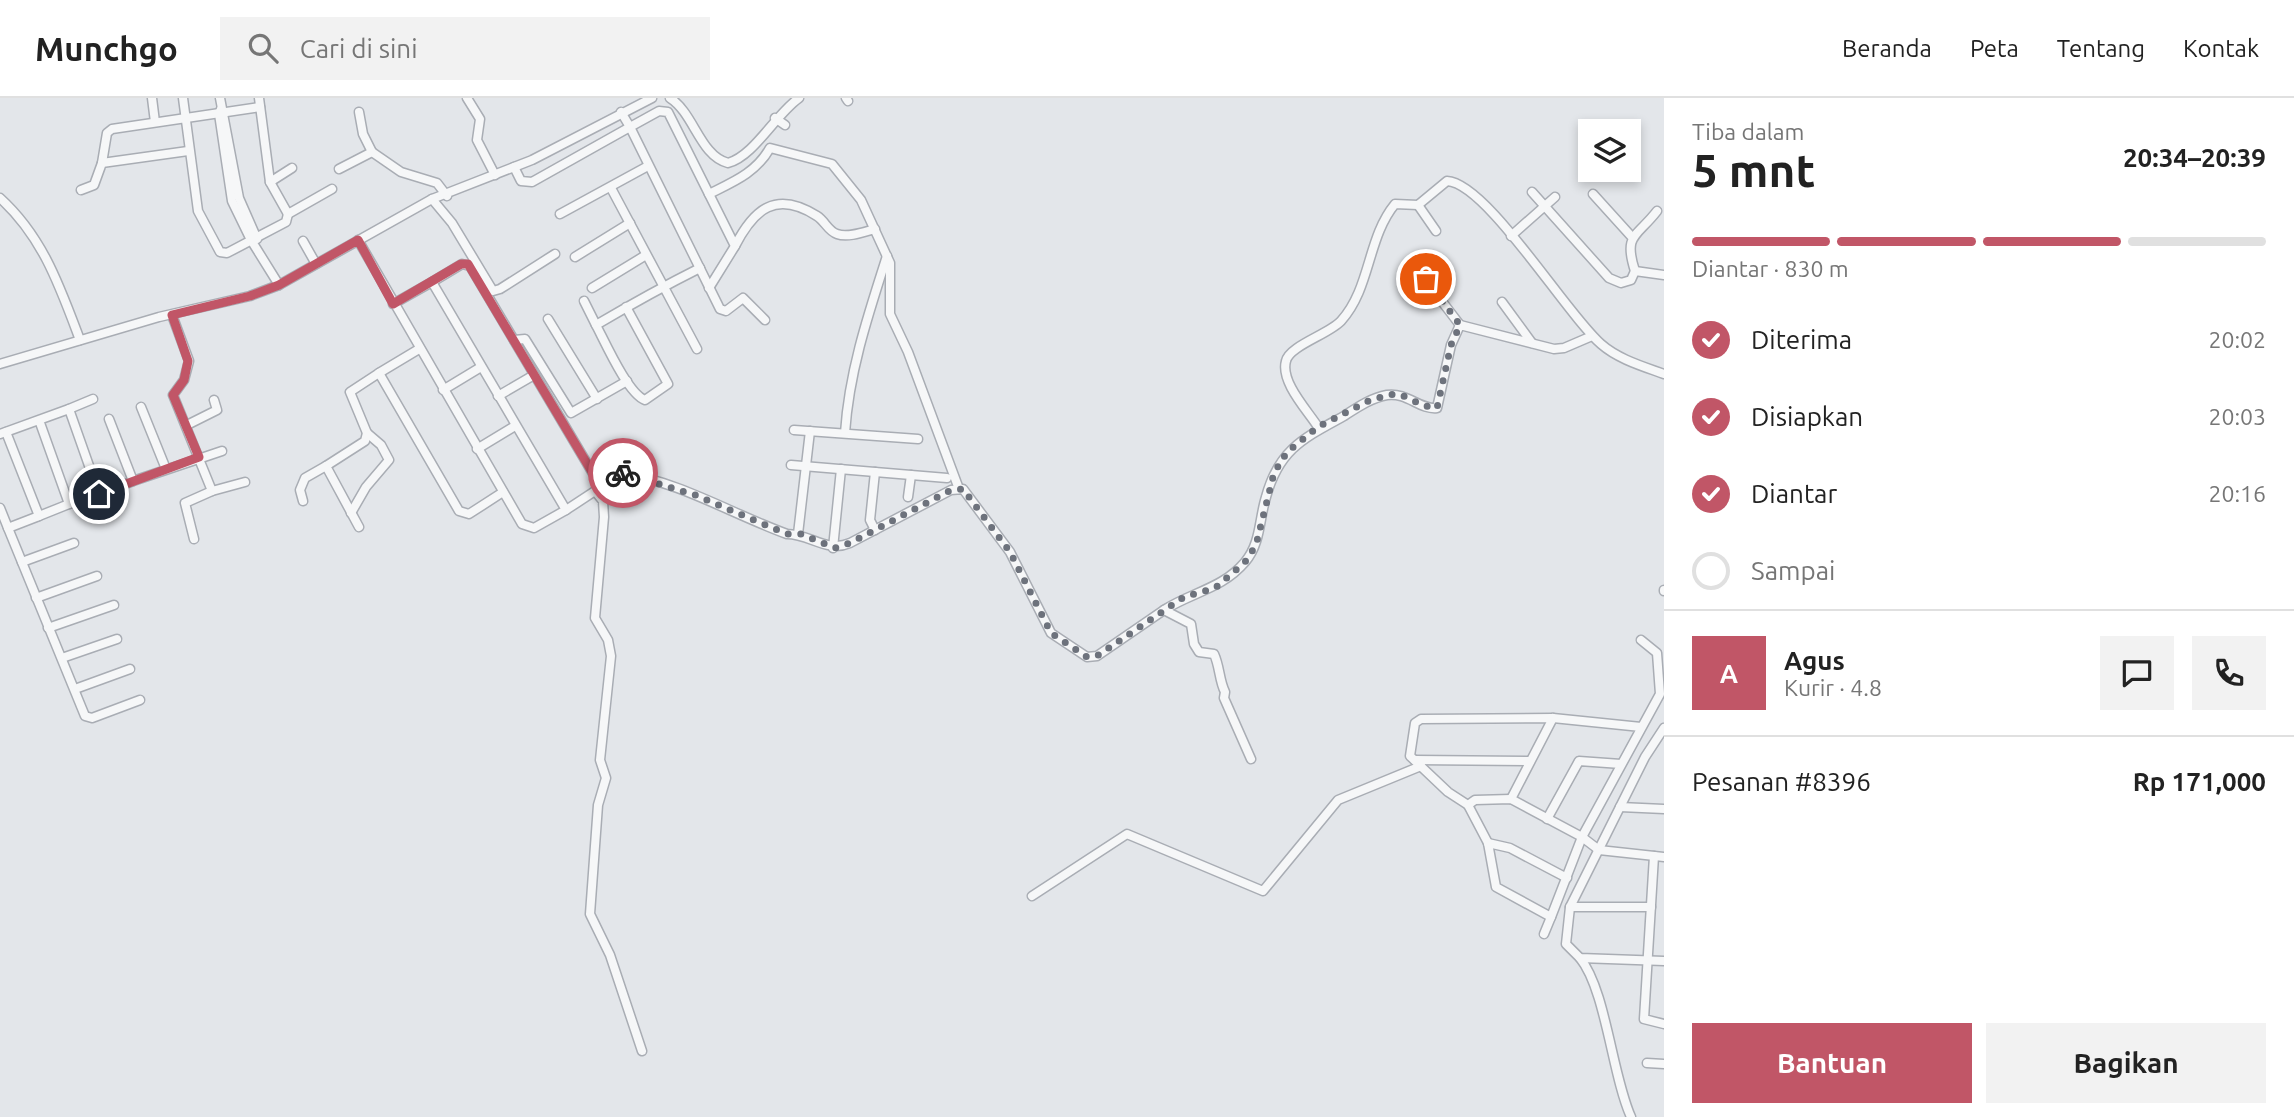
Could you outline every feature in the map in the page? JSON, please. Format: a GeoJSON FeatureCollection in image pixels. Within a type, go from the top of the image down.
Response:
{"type":"FeatureCollection","features":[{"type":"Feature","properties":{"kind":"street"},"geometry":{"type":"LineString","coordinates":[[152,98],[155,122]]}},
{"type":"Feature","properties":{"kind":"street"},"geometry":{"type":"LineString","coordinates":[[81,190],[94,185],[102,163],[108,131],[155,122],[185,118],[222,112],[259,102],[270,182],[288,214],[286,222],[255,241],[227,253],[220,252],[198,211],[188,151],[185,118],[183,98]]}},
{"type":"Feature","properties":{"kind":"street"},"geometry":{"type":"LineString","coordinates":[[220,98],[235,200],[279,285]]}},
{"type":"Feature","properties":{"kind":"street"},"geometry":{"type":"LineString","coordinates":[[467,98],[480,119],[477,140],[495,175]]}},
{"type":"Feature","properties":{"kind":"street"},"geometry":{"type":"LineString","coordinates":[[0,364],[80,340],[250,296],[279,285],[432,200],[514,167],[652,98]]}},
{"type":"Feature","properties":{"kind":"street"},"geometry":{"type":"LineString","coordinates":[[670,98],[684,109],[702,130],[711,151],[725,163],[744,155],[775,118],[799,98]]}},
{"type":"Feature","properties":{"kind":"street"},"geometry":{"type":"LineString","coordinates":[[514,167],[522,181],[532,182],[659,111],[668,112],[735,246]]}},
{"type":"Feature","properties":{"kind":"street"},"geometry":{"type":"LineString","coordinates":[[359,112],[363,134],[372,152],[401,172],[437,183],[447,196]]}},
{"type":"Feature","properties":{"kind":"street"},"geometry":{"type":"LineString","coordinates":[[621,112],[722,311],[743,298],[765,320]]}},
{"type":"Feature","properties":{"kind":"street"},"geometry":{"type":"LineString","coordinates":[[775,118],[785,125]]}},
{"type":"Feature","properties":{"kind":"street"},"geometry":{"type":"LineString","coordinates":[[757,139],[770,148],[823,161],[839,169],[861,200],[888,255],[892,272],[890,314],[908,352],[959,488],[971,496],[1003,541],[1051,633],[1087,657],[1097,656],[1184,597],[1215,588],[1245,562],[1256,545],[1274,473],[1287,452],[1318,427],[1366,402],[1387,395],[1399,394],[1436,409],[1441,400],[1451,345],[1460,325]]}},
{"type":"Feature","properties":{"kind":"street"},"geometry":{"type":"LineString","coordinates":[[709,194],[744,176],[758,165],[770,148]]}},
{"type":"Feature","properties":{"kind":"street"},"geometry":{"type":"LineString","coordinates":[[102,163],[188,151]]}},
{"type":"Feature","properties":{"kind":"street"},"geometry":{"type":"LineString","coordinates":[[339,169],[372,152]]}},
{"type":"Feature","properties":{"kind":"street"},"geometry":{"type":"LineString","coordinates":[[560,214],[648,166]]}},
{"type":"Feature","properties":{"kind":"street"},"geometry":{"type":"LineString","coordinates":[[270,182],[292,168]]}},
{"type":"Feature","properties":{"kind":"street"},"geometry":{"type":"LineString","coordinates":[[1318,427],[1287,380],[1286,360],[1290,353],[1330,331],[1349,310],[1357,298],[1379,229],[1395,204],[1418,205],[1438,186],[1452,182],[1467,188],[1511,236],[1592,336],[1613,353],[1664,374]]}},
{"type":"Feature","properties":{"kind":"street"},"geometry":{"type":"LineString","coordinates":[[611,188],[697,349]]}},
{"type":"Feature","properties":{"kind":"street"},"geometry":{"type":"LineString","coordinates":[[288,214],[332,189]]}},
{"type":"Feature","properties":{"kind":"street"},"geometry":{"type":"LineString","coordinates":[[1532,191],[1609,278],[1627,283],[1635,271],[1630,251],[1631,236],[1657,211]]}},
{"type":"Feature","properties":{"kind":"street"},"geometry":{"type":"LineString","coordinates":[[1593,194],[1631,236]]}},
{"type":"Feature","properties":{"kind":"street"},"geometry":{"type":"LineString","coordinates":[[1511,236],[1555,197]]}},
{"type":"Feature","properties":{"kind":"street"},"geometry":{"type":"LineString","coordinates":[[0,198],[23,220],[52,266],[80,340]]}},
{"type":"Feature","properties":{"kind":"street"},"geometry":{"type":"LineString","coordinates":[[432,200],[452,223],[493,290],[500,289],[555,254]]}},
{"type":"Feature","properties":{"kind":"street"},"geometry":{"type":"LineString","coordinates":[[709,288],[754,214],[771,206],[781,205],[816,215],[829,229],[842,235],[875,229]]}},
{"type":"Feature","properties":{"kind":"street"},"geometry":{"type":"LineString","coordinates":[[1418,205],[1436,231]]}},
{"type":"Feature","properties":{"kind":"street"},"geometry":{"type":"LineString","coordinates":[[575,257],[630,223]]}},
{"type":"Feature","properties":{"kind":"street"},"geometry":{"type":"LineString","coordinates":[[358,240],[477,449],[526,528],[534,528],[566,510],[613,477],[625,474],[695,495],[787,534],[798,534],[833,548],[850,543],[959,488]]}},
{"type":"Feature","properties":{"kind":"street"},"geometry":{"type":"LineString","coordinates":[[303,241],[316,264]]}},
{"type":"Feature","properties":{"kind":"street"},"geometry":{"type":"LineString","coordinates":[[592,288],[646,255]]}},
{"type":"Feature","properties":{"kind":"street"},"geometry":{"type":"LineString","coordinates":[[845,433],[856,358],[888,255]]}},
{"type":"Feature","properties":{"kind":"street"},"geometry":{"type":"LineString","coordinates":[[1411,261],[1460,325],[1472,330],[1559,350],[1592,336]]}},
{"type":"Feature","properties":{"kind":"street"},"geometry":{"type":"LineString","coordinates":[[393,304],[468,264],[534,375],[603,501],[595,618],[608,640],[611,656],[600,760],[606,778],[598,806],[590,915],[610,955],[642,1051]]}},
{"type":"Feature","properties":{"kind":"street"},"geometry":{"type":"LineString","coordinates":[[596,325],[700,268]]}},
{"type":"Feature","properties":{"kind":"street"},"geometry":{"type":"LineString","coordinates":[[1635,271],[1664,275]]}},
{"type":"Feature","properties":{"kind":"street"},"geometry":{"type":"LineString","coordinates":[[432,282],[566,510]]}},
{"type":"Feature","properties":{"kind":"street"},"geometry":{"type":"LineString","coordinates":[[584,301],[627,382],[639,398],[645,400],[668,385],[626,307]]}},
{"type":"Feature","properties":{"kind":"street"},"geometry":{"type":"LineString","coordinates":[[1502,302],[1532,342]]}},
{"type":"Feature","properties":{"kind":"street"},"geometry":{"type":"LineString","coordinates":[[172,315],[188,361],[184,380],[173,395],[212,491]]}},
{"type":"Feature","properties":{"kind":"street"},"geometry":{"type":"LineString","coordinates":[[548,319],[597,399]]}},
{"type":"Feature","properties":{"kind":"street"},"geometry":{"type":"LineString","coordinates":[[514,340],[525,339],[571,413],[627,382]]}},
{"type":"Feature","properties":{"kind":"street"},"geometry":{"type":"LineString","coordinates":[[351,513],[366,487],[389,460],[381,445],[367,433],[350,392],[419,349]]}},
{"type":"Feature","properties":{"kind":"street"},"geometry":{"type":"LineString","coordinates":[[443,390],[481,367]]}},
{"type":"Feature","properties":{"kind":"street"},"geometry":{"type":"LineString","coordinates":[[379,373],[459,512],[469,514],[503,492]]}},
{"type":"Feature","properties":{"kind":"street"},"geometry":{"type":"LineString","coordinates":[[498,396],[534,375]]}},
{"type":"Feature","properties":{"kind":"street"},"geometry":{"type":"LineString","coordinates":[[39,516],[3,433],[93,399]]}},
{"type":"Feature","properties":{"kind":"street"},"geometry":{"type":"LineString","coordinates":[[187,425],[216,410],[214,400]]}},
{"type":"Feature","properties":{"kind":"street"},"geometry":{"type":"LineString","coordinates":[[141,407],[166,469]]}},
{"type":"Feature","properties":{"kind":"street"},"geometry":{"type":"LineString","coordinates":[[69,409],[99,494]]}},
{"type":"Feature","properties":{"kind":"street"},"geometry":{"type":"LineString","coordinates":[[109,419],[133,481]]}},
{"type":"Feature","properties":{"kind":"street"},"geometry":{"type":"LineString","coordinates":[[39,420],[69,504]]}},
{"type":"Feature","properties":{"kind":"street"},"geometry":{"type":"LineString","coordinates":[[477,449],[515,426]]}},
{"type":"Feature","properties":{"kind":"street"},"geometry":{"type":"LineString","coordinates":[[794,430],[918,439]]}},
{"type":"Feature","properties":{"kind":"street"},"geometry":{"type":"LineString","coordinates":[[798,534],[810,431]]}},
{"type":"Feature","properties":{"kind":"street"},"geometry":{"type":"LineString","coordinates":[[303,501],[300,490],[304,478],[365,441],[367,433]]}},
{"type":"Feature","properties":{"kind":"street"},"geometry":{"type":"LineString","coordinates":[[8,528],[199,457],[222,451]]}},
{"type":"Feature","properties":{"kind":"street"},"geometry":{"type":"LineString","coordinates":[[791,465],[947,478]]}},
{"type":"Feature","properties":{"kind":"street"},"geometry":{"type":"LineString","coordinates":[[326,466],[359,527]]}},
{"type":"Feature","properties":{"kind":"street"},"geometry":{"type":"LineString","coordinates":[[833,548],[841,469]]}},
{"type":"Feature","properties":{"kind":"street"},"geometry":{"type":"LineString","coordinates":[[876,472],[870,520],[876,530]]}},
{"type":"Feature","properties":{"kind":"street"},"geometry":{"type":"LineString","coordinates":[[908,497],[911,475]]}},
{"type":"Feature","properties":{"kind":"street"},"geometry":{"type":"LineString","coordinates":[[194,539],[185,503],[212,491],[245,482]]}},
{"type":"Feature","properties":{"kind":"street"},"geometry":{"type":"LineString","coordinates":[[0,508],[48,628],[88,718],[140,700]]}},
{"type":"Feature","properties":{"kind":"street"},"geometry":{"type":"LineString","coordinates":[[22,562],[74,543]]}},
{"type":"Feature","properties":{"kind":"street"},"geometry":{"type":"LineString","coordinates":[[36,598],[97,576]]}},
{"type":"Feature","properties":{"kind":"street"},"geometry":{"type":"LineString","coordinates":[[48,628],[114,605]]}},
{"type":"Feature","properties":{"kind":"street"},"geometry":{"type":"LineString","coordinates":[[1164,610],[1191,624],[1194,644],[1199,652],[1214,654],[1225,692],[1224,698],[1251,759]]}},
{"type":"Feature","properties":{"kind":"street"},"geometry":{"type":"LineString","coordinates":[[62,658],[117,639]]}},
{"type":"Feature","properties":{"kind":"street"},"geometry":{"type":"LineString","coordinates":[[1631,1117],[1618,1083],[1601,1011],[1580,958],[1566,944],[1570,907],[1590,843],[1621,764],[1660,690],[1657,653],[1641,640]]}},
{"type":"Feature","properties":{"kind":"street"},"geometry":{"type":"LineString","coordinates":[[75,689],[130,669]]}},
{"type":"Feature","properties":{"kind":"street"},"geometry":{"type":"LineString","coordinates":[[1551,917],[1496,887],[1488,843],[1468,805],[1448,792],[1410,756],[1415,723],[1421,719],[1553,718],[1641,727]]}},
{"type":"Feature","properties":{"kind":"street"},"geometry":{"type":"LineString","coordinates":[[1511,799],[1553,718]]}},
{"type":"Feature","properties":{"kind":"street"},"geometry":{"type":"LineString","coordinates":[[1544,934],[1567,878],[1590,843],[1620,807],[1664,728]]}},
{"type":"Feature","properties":{"kind":"street"},"geometry":{"type":"LineString","coordinates":[[1032,896],[1127,834],[1263,891],[1338,800],[1418,763],[1530,761]]}},
{"type":"Feature","properties":{"kind":"street"},"geometry":{"type":"LineString","coordinates":[[1547,819],[1579,761],[1621,764]]}},
{"type":"Feature","properties":{"kind":"street"},"geometry":{"type":"LineString","coordinates":[[1468,805],[1475,800],[1511,799],[1590,843],[1664,857]]}},
{"type":"Feature","properties":{"kind":"street"},"geometry":{"type":"LineString","coordinates":[[1620,807],[1664,809]]}},
{"type":"Feature","properties":{"kind":"street"},"geometry":{"type":"LineString","coordinates":[[1488,843],[1510,848],[1567,878]]}},
{"type":"Feature","properties":{"kind":"street"},"geometry":{"type":"LineString","coordinates":[[1654,856],[1644,1019],[1664,1024]]}},
{"type":"Feature","properties":{"kind":"street"},"geometry":{"type":"LineString","coordinates":[[1570,907],[1651,906]]}},
{"type":"Feature","properties":{"kind":"street"},"geometry":{"type":"LineString","coordinates":[[1580,958],[1664,961]]}},
{"type":"Feature","properties":{"kind":"street"},"geometry":{"type":"LineString","coordinates":[[1647,1063],[1664,1064]]}},
{"type":"Feature","properties":{"kind":"way so far"},"geometry":{"type":"LineString","coordinates":[[623,473],[695,495],[779,531],[808,536],[835,548],[850,543],[951,490],[963,489],[971,496],[1010,552],[1051,633],[1087,657],[1097,656],[1149,618],[1184,597],[1215,588],[1245,562],[1256,545],[1265,498],[1274,473],[1287,452],[1318,427],[1366,402],[1387,395],[1399,394],[1425,406],[1437,408],[1441,400],[1451,345],[1460,325],[1426,279]]}},
{"type":"Feature","properties":{"kind":"route"},"geometry":{"type":"LineString","coordinates":[[99,494],[199,457],[173,395],[188,372],[188,361],[172,315],[250,296],[279,285],[358,240],[393,304],[461,264],[468,264],[601,487],[623,473]]}}]}
